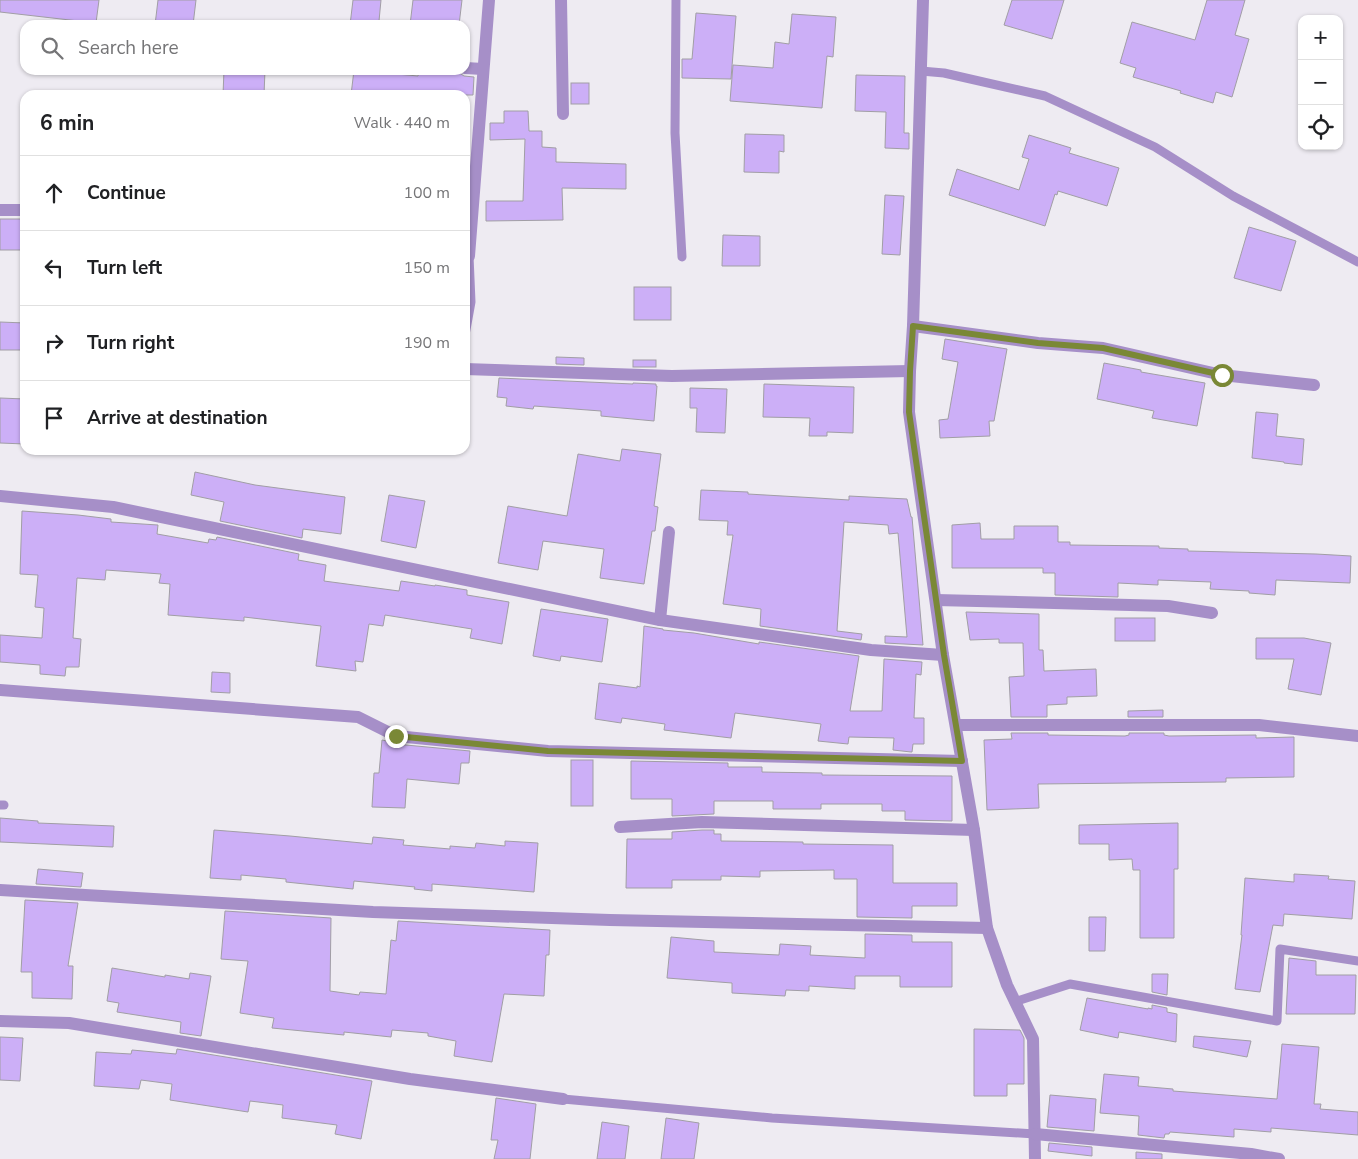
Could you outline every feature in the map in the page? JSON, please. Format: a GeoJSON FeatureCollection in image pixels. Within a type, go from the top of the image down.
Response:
{"type":"FeatureCollection","features":[{"type":"Feature","properties":{"kind":"street"},"geometry":{"type":"LineString","coordinates":[[470,221],[489,0]]}},
{"type":"Feature","properties":{"kind":"street"},"geometry":{"type":"LineString","coordinates":[[561,0],[563,114]]}},
{"type":"Feature","properties":{"kind":"street"},"geometry":{"type":"LineString","coordinates":[[923,0],[909,412],[944,655],[974,830],[987,928],[1014,1002],[1033,1038],[1035,1159]]}},
{"type":"Feature","properties":{"kind":"street"},"geometry":{"type":"LineString","coordinates":[[470,68],[483,69]]}},
{"type":"Feature","properties":{"kind":"street"},"geometry":{"type":"LineString","coordinates":[[0,210],[20,210]]}},
{"type":"Feature","properties":{"kind":"street"},"geometry":{"type":"LineString","coordinates":[[913,326],[1038,343],[1103,348],[1222,375],[1314,385]]}},
{"type":"Feature","properties":{"kind":"street"},"geometry":{"type":"LineString","coordinates":[[470,369],[672,376],[910,371]]}},
{"type":"Feature","properties":{"kind":"street"},"geometry":{"type":"LineString","coordinates":[[0,496],[113,507],[660,620],[871,650],[944,655]]}},
{"type":"Feature","properties":{"kind":"street"},"geometry":{"type":"LineString","coordinates":[[660,620],[669,532]]}},
{"type":"Feature","properties":{"kind":"street"},"geometry":{"type":"LineString","coordinates":[[936,600],[1168,606],[1212,613]]}},
{"type":"Feature","properties":{"kind":"street"},"geometry":{"type":"LineString","coordinates":[[0,690],[358,717],[396,736],[548,751],[962,761]]}},
{"type":"Feature","properties":{"kind":"street"},"geometry":{"type":"LineString","coordinates":[[956,725],[1259,725],[1358,736]]}},
{"type":"Feature","properties":{"kind":"street"},"geometry":{"type":"LineString","coordinates":[[620,827],[702,822],[974,830]]}},
{"type":"Feature","properties":{"kind":"street"},"geometry":{"type":"LineString","coordinates":[[0,890],[373,912],[610,920],[987,928]]}},
{"type":"Feature","properties":{"kind":"street"},"geometry":{"type":"LineString","coordinates":[[0,1021],[69,1024],[410,1079],[563,1098]]}},
{"type":"Feature","properties":{"kind":"street"},"geometry":{"type":"LineString","coordinates":[[1035,1134],[1251,1154],[1280,1159]]}},
{"type":"Feature","properties":{"kind":"lane"},"geometry":{"type":"LineString","coordinates":[[676,0],[675,133],[682,257]]}},
{"type":"Feature","properties":{"kind":"lane"},"geometry":{"type":"LineString","coordinates":[[921,71],[944,73],[1045,96],[1155,147],[1233,196],[1358,262]]}},
{"type":"Feature","properties":{"kind":"lane"},"geometry":{"type":"LineString","coordinates":[[470,290],[470,308]]}},
{"type":"Feature","properties":{"kind":"lane"},"geometry":{"type":"LineString","coordinates":[[1014,1002],[1070,984],[1277,1021],[1280,949],[1358,961]]}},
{"type":"Feature","properties":{"kind":"lane"},"geometry":{"type":"LineString","coordinates":[[563,1098],[772,1118],[1035,1134]]}},
{"type":"Feature","properties":{"kind":"building"},"geometry":{"type":"Polygon","coordinates":[[[0,0],[99,0],[96,20],[70,20],[0,12],[0,0]]]}},
{"type":"Feature","properties":{"kind":"building"},"geometry":{"type":"Polygon","coordinates":[[[158,0],[196,0],[194,20],[156,20],[158,0]]]}},
{"type":"Feature","properties":{"kind":"building"},"geometry":{"type":"Polygon","coordinates":[[[353,0],[381,0],[379,20],[351,20],[353,0]]]}},
{"type":"Feature","properties":{"kind":"building"},"geometry":{"type":"Polygon","coordinates":[[[413,0],[462,0],[460,20],[411,20],[413,0]]]}},
{"type":"Feature","properties":{"kind":"building"},"geometry":{"type":"Polygon","coordinates":[[[1012,0],[1064,0],[1052,39],[1004,25],[1012,0]]]}},
{"type":"Feature","properties":{"kind":"building"},"geometry":{"type":"Polygon","coordinates":[[[1207,0],[1245,0],[1235,35],[1249,39],[1232,97],[1216,92],[1213,103],[1180,93],[1181,91],[1133,77],[1136,68],[1120,63],[1132,22],[1195,40],[1207,0]]]}},
{"type":"Feature","properties":{"kind":"building"},"geometry":{"type":"Polygon","coordinates":[[[696,13],[736,16],[731,79],[682,78],[682,59],[692,59],[696,13]]]}},
{"type":"Feature","properties":{"kind":"building"},"geometry":{"type":"Polygon","coordinates":[[[792,14],[836,17],[833,57],[827,56],[822,108],[730,101],[733,65],[773,68],[775,42],[789,44],[792,14]]]}},
{"type":"Feature","properties":{"kind":"building"},"geometry":{"type":"Polygon","coordinates":[[[224,75],[265,75],[264,90],[223,90],[224,75]]]}},
{"type":"Feature","properties":{"kind":"building"},"geometry":{"type":"Polygon","coordinates":[[[353,75],[462,75],[474,77],[473,95],[470,95],[470,90],[352,90],[353,75]]]}},
{"type":"Feature","properties":{"kind":"building"},"geometry":{"type":"Polygon","coordinates":[[[856,75],[905,76],[904,133],[909,133],[909,149],[885,148],[886,112],[855,111],[856,75]]]}},
{"type":"Feature","properties":{"kind":"building"},"geometry":{"type":"Polygon","coordinates":[[[571,83],[589,83],[589,104],[571,104],[571,83]]]}},
{"type":"Feature","properties":{"kind":"building"},"geometry":{"type":"Polygon","coordinates":[[[504,111],[528,111],[529,131],[542,131],[542,147],[556,148],[556,162],[626,164],[626,189],[562,188],[563,220],[486,221],[486,201],[523,201],[525,139],[490,140],[490,123],[504,123],[504,111]]]}},
{"type":"Feature","properties":{"kind":"building"},"geometry":{"type":"Polygon","coordinates":[[[745,134],[784,135],[784,152],[779,151],[779,173],[744,172],[745,134]]]}},
{"type":"Feature","properties":{"kind":"building"},"geometry":{"type":"Polygon","coordinates":[[[1029,135],[1071,148],[1069,153],[1119,168],[1107,206],[1058,191],[1057,195],[1055,194],[1045,226],[949,195],[957,169],[1019,190],[1029,159],[1022,157],[1029,135]]]}},
{"type":"Feature","properties":{"kind":"building"},"geometry":{"type":"Polygon","coordinates":[[[885,195],[904,196],[900,255],[882,254],[885,195]]]}},
{"type":"Feature","properties":{"kind":"building"},"geometry":{"type":"Polygon","coordinates":[[[0,219],[20,219],[20,250],[0,250],[0,219]]]}},
{"type":"Feature","properties":{"kind":"building"},"geometry":{"type":"Polygon","coordinates":[[[1249,227],[1296,241],[1281,291],[1234,278],[1249,227]]]}},
{"type":"Feature","properties":{"kind":"building"},"geometry":{"type":"Polygon","coordinates":[[[723,235],[760,236],[760,266],[722,266],[723,235]]]}},
{"type":"Feature","properties":{"kind":"building"},"geometry":{"type":"Polygon","coordinates":[[[634,287],[671,287],[671,320],[634,320],[634,287]]]}},
{"type":"Feature","properties":{"kind":"building"},"geometry":{"type":"Polygon","coordinates":[[[0,322],[20,323],[20,350],[0,350],[0,322]]]}},
{"type":"Feature","properties":{"kind":"building"},"geometry":{"type":"Polygon","coordinates":[[[945,339],[1007,349],[994,421],[989,421],[990,436],[940,438],[939,420],[948,419],[958,362],[942,359],[945,339]]]}},
{"type":"Feature","properties":{"kind":"building"},"geometry":{"type":"Polygon","coordinates":[[[556,357],[584,358],[584,365],[556,364],[556,357]]]}},
{"type":"Feature","properties":{"kind":"building"},"geometry":{"type":"Polygon","coordinates":[[[633,360],[656,360],[656,367],[633,367],[633,360]]]}},
{"type":"Feature","properties":{"kind":"building"},"geometry":{"type":"Polygon","coordinates":[[[1104,363],[1141,370],[1141,372],[1205,383],[1197,426],[1152,418],[1154,411],[1097,399],[1104,363]]]}},
{"type":"Feature","properties":{"kind":"building"},"geometry":{"type":"Polygon","coordinates":[[[499,378],[656,384],[654,421],[601,416],[601,411],[534,406],[533,409],[506,406],[507,398],[497,397],[499,378]]]}},
{"type":"Feature","properties":{"kind":"building"},"geometry":{"type":"Polygon","coordinates":[[[764,384],[854,387],[853,433],[827,432],[827,436],[809,436],[810,418],[763,417],[764,384]]]}},
{"type":"Feature","properties":{"kind":"building"},"geometry":{"type":"Polygon","coordinates":[[[690,388],[727,389],[725,433],[696,432],[697,408],[690,408],[690,388]]]}},
{"type":"Feature","properties":{"kind":"building"},"geometry":{"type":"Polygon","coordinates":[[[0,398],[20,399],[20,444],[0,443],[0,398]]]}},
{"type":"Feature","properties":{"kind":"building"},"geometry":{"type":"Polygon","coordinates":[[[1256,412],[1278,414],[1276,436],[1304,439],[1302,465],[1252,458],[1256,412]]]}},
{"type":"Feature","properties":{"kind":"building"},"geometry":{"type":"Polygon","coordinates":[[[622,449],[661,454],[654,506],[658,507],[655,531],[652,531],[644,584],[600,578],[604,549],[543,541],[538,570],[498,563],[508,506],[567,516],[578,454],[620,461],[622,449]]]}},
{"type":"Feature","properties":{"kind":"building"},"geometry":{"type":"Polygon","coordinates":[[[195,472],[255,485],[345,497],[341,534],[303,529],[302,538],[220,521],[224,502],[191,495],[195,472]]]}},
{"type":"Feature","properties":{"kind":"building"},"geometry":{"type":"Polygon","coordinates":[[[701,490],[849,500],[849,496],[907,499],[912,517],[923,645],[885,643],[885,636],[907,637],[898,533],[889,534],[888,525],[844,522],[837,631],[862,634],[861,640],[760,626],[761,609],[723,604],[733,535],[727,535],[728,521],[699,520],[701,490]]]}},
{"type":"Feature","properties":{"kind":"building"},"geometry":{"type":"Polygon","coordinates":[[[389,495],[425,501],[416,548],[381,541],[389,495]]]}},
{"type":"Feature","properties":{"kind":"building"},"geometry":{"type":"Polygon","coordinates":[[[22,511],[111,519],[111,522],[158,525],[157,534],[208,543],[209,539],[216,540],[217,537],[299,554],[298,560],[326,565],[324,581],[399,591],[401,581],[467,590],[467,595],[509,602],[502,644],[470,638],[472,629],[385,615],[383,626],[369,624],[363,662],[355,661],[356,671],[316,666],[321,626],[244,617],[244,621],[168,615],[170,584],[159,583],[161,574],[106,570],[105,580],[77,578],[73,638],[81,639],[79,667],[66,667],[65,676],[40,674],[40,665],[0,662],[0,635],[42,638],[44,608],[35,607],[38,575],[20,574],[22,511]]]}},
{"type":"Feature","properties":{"kind":"building"},"geometry":{"type":"Polygon","coordinates":[[[980,523],[981,539],[1014,539],[1014,526],[1058,526],[1058,542],[1070,542],[1070,545],[1159,546],[1159,548],[1188,549],[1188,551],[1351,556],[1350,583],[1276,580],[1275,595],[1249,593],[1249,591],[1210,589],[1211,582],[1158,580],[1158,585],[1118,583],[1118,597],[1055,595],[1055,573],[1043,573],[1043,568],[952,568],[952,525],[980,523]]]}},
{"type":"Feature","properties":{"kind":"building"},"geometry":{"type":"Polygon","coordinates":[[[541,609],[608,619],[602,662],[561,656],[560,661],[533,656],[541,609]]]}},
{"type":"Feature","properties":{"kind":"building"},"geometry":{"type":"Polygon","coordinates":[[[966,612],[1039,614],[1039,650],[1043,650],[1044,671],[1096,669],[1097,696],[1067,697],[1067,704],[1047,705],[1047,717],[1011,717],[1009,677],[1024,676],[1023,643],[999,643],[999,639],[970,640],[966,612]]]}},
{"type":"Feature","properties":{"kind":"building"},"geometry":{"type":"Polygon","coordinates":[[[1115,618],[1155,618],[1155,641],[1115,641],[1115,618]]]}},
{"type":"Feature","properties":{"kind":"building"},"geometry":{"type":"Polygon","coordinates":[[[644,626],[759,644],[759,642],[859,656],[850,711],[882,711],[884,659],[922,662],[921,675],[916,674],[914,718],[924,718],[924,744],[913,744],[911,752],[893,750],[894,738],[849,737],[848,744],[818,741],[821,724],[735,713],[731,738],[664,730],[665,724],[622,718],[621,723],[595,719],[599,683],[640,687],[644,626]]]}},
{"type":"Feature","properties":{"kind":"building"},"geometry":{"type":"Polygon","coordinates":[[[1256,638],[1304,638],[1331,643],[1321,695],[1288,689],[1294,659],[1256,659],[1256,638]]]}},
{"type":"Feature","properties":{"kind":"building"},"geometry":{"type":"Polygon","coordinates":[[[212,672],[230,673],[230,693],[211,692],[212,672]]]}},
{"type":"Feature","properties":{"kind":"building"},"geometry":{"type":"Polygon","coordinates":[[[1163,710],[1163,717],[1128,717],[1128,711],[1163,710]]]}},
{"type":"Feature","properties":{"kind":"building"},"geometry":{"type":"Polygon","coordinates":[[[1011,733],[1125,736],[1129,735],[1129,733],[1164,733],[1164,735],[1169,736],[1256,735],[1256,738],[1294,737],[1294,777],[1226,778],[1226,782],[1038,784],[1039,808],[987,810],[984,740],[1012,739],[1011,733]]]}},
{"type":"Feature","properties":{"kind":"building"},"geometry":{"type":"Polygon","coordinates":[[[382,740],[395,744],[470,751],[469,763],[461,763],[459,784],[407,779],[405,808],[372,807],[374,773],[379,773],[382,740]]]}},
{"type":"Feature","properties":{"kind":"building"},"geometry":{"type":"Polygon","coordinates":[[[571,760],[593,760],[593,806],[571,806],[571,760]]]}},
{"type":"Feature","properties":{"kind":"building"},"geometry":{"type":"Polygon","coordinates":[[[631,761],[728,763],[728,767],[762,767],[762,772],[822,773],[822,775],[952,776],[952,821],[905,820],[905,811],[882,811],[882,804],[821,804],[821,809],[773,809],[773,801],[714,801],[714,814],[672,816],[672,799],[631,799],[631,761]]]}},
{"type":"Feature","properties":{"kind":"building"},"geometry":{"type":"Polygon","coordinates":[[[0,818],[38,821],[38,823],[114,826],[113,847],[0,842],[0,818]]]}},
{"type":"Feature","properties":{"kind":"building"},"geometry":{"type":"Polygon","coordinates":[[[1178,823],[1178,869],[1174,869],[1174,938],[1140,938],[1140,870],[1133,870],[1132,859],[1109,860],[1109,844],[1079,844],[1079,825],[1178,823]]]}},
{"type":"Feature","properties":{"kind":"building"},"geometry":{"type":"Polygon","coordinates":[[[214,830],[372,844],[373,837],[404,840],[403,845],[450,849],[450,846],[475,848],[476,843],[505,846],[505,841],[538,843],[534,892],[432,884],[432,891],[414,889],[415,887],[354,881],[353,889],[286,882],[286,879],[241,875],[241,880],[210,878],[214,830]]]}},
{"type":"Feature","properties":{"kind":"building"},"geometry":{"type":"Polygon","coordinates":[[[714,830],[714,834],[721,834],[721,841],[893,845],[893,883],[957,883],[957,906],[912,906],[912,918],[857,917],[857,879],[834,879],[834,870],[760,871],[760,877],[721,876],[721,880],[672,880],[672,888],[626,888],[627,839],[672,839],[672,832],[714,830]]]}},
{"type":"Feature","properties":{"kind":"building"},"geometry":{"type":"Polygon","coordinates":[[[38,869],[83,873],[81,887],[36,884],[38,869]]]}},
{"type":"Feature","properties":{"kind":"building"},"geometry":{"type":"Polygon","coordinates":[[[1294,874],[1329,876],[1328,879],[1355,881],[1352,919],[1284,914],[1283,926],[1273,925],[1260,992],[1235,989],[1242,935],[1245,878],[1294,882],[1294,874]]]}},
{"type":"Feature","properties":{"kind":"building"},"geometry":{"type":"Polygon","coordinates":[[[25,900],[78,903],[68,966],[73,966],[72,999],[32,998],[32,972],[21,972],[25,900]]]}},
{"type":"Feature","properties":{"kind":"building"},"geometry":{"type":"Polygon","coordinates":[[[225,911],[331,918],[330,991],[359,995],[360,992],[386,994],[391,940],[396,941],[398,921],[550,930],[549,955],[546,955],[544,996],[504,994],[492,1062],[454,1056],[456,1041],[428,1036],[428,1033],[392,1030],[391,1037],[344,1032],[344,1035],[272,1028],[274,1018],[240,1013],[248,961],[221,959],[225,911]]]}},
{"type":"Feature","properties":{"kind":"building"},"geometry":{"type":"Polygon","coordinates":[[[1089,917],[1106,917],[1105,951],[1089,951],[1089,917]]]}},
{"type":"Feature","properties":{"kind":"building"},"geometry":{"type":"Polygon","coordinates":[[[865,934],[912,935],[912,942],[952,942],[952,987],[900,987],[900,976],[855,976],[855,989],[809,986],[809,991],[786,990],[785,996],[732,993],[732,983],[667,978],[671,937],[714,941],[714,952],[779,955],[780,944],[811,946],[810,955],[865,958],[865,934]]]}},
{"type":"Feature","properties":{"kind":"building"},"geometry":{"type":"Polygon","coordinates":[[[1289,958],[1316,961],[1316,975],[1356,975],[1355,1014],[1286,1014],[1289,958]]]}},
{"type":"Feature","properties":{"kind":"building"},"geometry":{"type":"Polygon","coordinates":[[[112,968],[189,979],[190,973],[211,976],[201,1036],[180,1033],[181,1022],[117,1012],[119,1003],[107,1001],[112,968]]]}},
{"type":"Feature","properties":{"kind":"building"},"geometry":{"type":"Polygon","coordinates":[[[1152,974],[1168,974],[1167,995],[1152,992],[1152,974]]]}},
{"type":"Feature","properties":{"kind":"building"},"geometry":{"type":"Polygon","coordinates":[[[1087,998],[1148,1009],[1152,1009],[1152,1005],[1167,1008],[1167,1012],[1177,1014],[1176,1042],[1119,1032],[1118,1038],[1080,1030],[1087,998]]]}},
{"type":"Feature","properties":{"kind":"building"},"geometry":{"type":"Polygon","coordinates":[[[974,1029],[1020,1030],[1024,1038],[1024,1084],[1007,1084],[1007,1096],[974,1096],[974,1029]]]}},
{"type":"Feature","properties":{"kind":"building"},"geometry":{"type":"Polygon","coordinates":[[[1194,1036],[1251,1041],[1247,1057],[1193,1047],[1194,1036]]]}},
{"type":"Feature","properties":{"kind":"building"},"geometry":{"type":"Polygon","coordinates":[[[0,1037],[23,1038],[20,1081],[0,1080],[0,1037]]]}},
{"type":"Feature","properties":{"kind":"building"},"geometry":{"type":"Polygon","coordinates":[[[1282,1044],[1319,1047],[1314,1104],[1321,1104],[1320,1109],[1358,1112],[1358,1135],[1271,1128],[1271,1132],[1234,1129],[1234,1137],[1170,1132],[1165,1134],[1164,1138],[1138,1135],[1139,1116],[1100,1113],[1104,1074],[1139,1077],[1138,1086],[1173,1089],[1173,1091],[1277,1099],[1282,1044]]]}},
{"type":"Feature","properties":{"kind":"building"},"geometry":{"type":"Polygon","coordinates":[[[177,1049],[372,1081],[361,1139],[335,1134],[337,1125],[282,1118],[283,1105],[250,1101],[248,1112],[170,1100],[172,1084],[141,1080],[139,1089],[94,1086],[96,1052],[131,1054],[132,1050],[176,1054],[177,1049]]]}},
{"type":"Feature","properties":{"kind":"building"},"geometry":{"type":"Polygon","coordinates":[[[1050,1095],[1096,1099],[1094,1131],[1047,1127],[1050,1095]]]}},
{"type":"Feature","properties":{"kind":"building"},"geometry":{"type":"Polygon","coordinates":[[[496,1098],[536,1104],[530,1159],[494,1159],[498,1140],[491,1140],[496,1098]]]}},
{"type":"Feature","properties":{"kind":"building"},"geometry":{"type":"Polygon","coordinates":[[[666,1118],[699,1123],[694,1159],[661,1159],[666,1118]]]}},
{"type":"Feature","properties":{"kind":"building"},"geometry":{"type":"Polygon","coordinates":[[[602,1122],[629,1126],[625,1159],[597,1159],[602,1122]]]}},
{"type":"Feature","properties":{"kind":"building"},"geometry":{"type":"Polygon","coordinates":[[[1049,1143],[1092,1147],[1092,1156],[1048,1151],[1049,1143]]]}},
{"type":"Feature","properties":{"kind":"building"},"geometry":{"type":"Polygon","coordinates":[[[1136,1152],[1162,1154],[1162,1159],[1136,1159],[1136,1152]]]}},
{"type":"Feature","properties":{"kind":"route"},"geometry":{"type":"LineString","coordinates":[[396,736],[548,751],[962,761],[944,655],[909,412],[913,326],[1038,343],[1103,348],[1222,375]]}}]}
